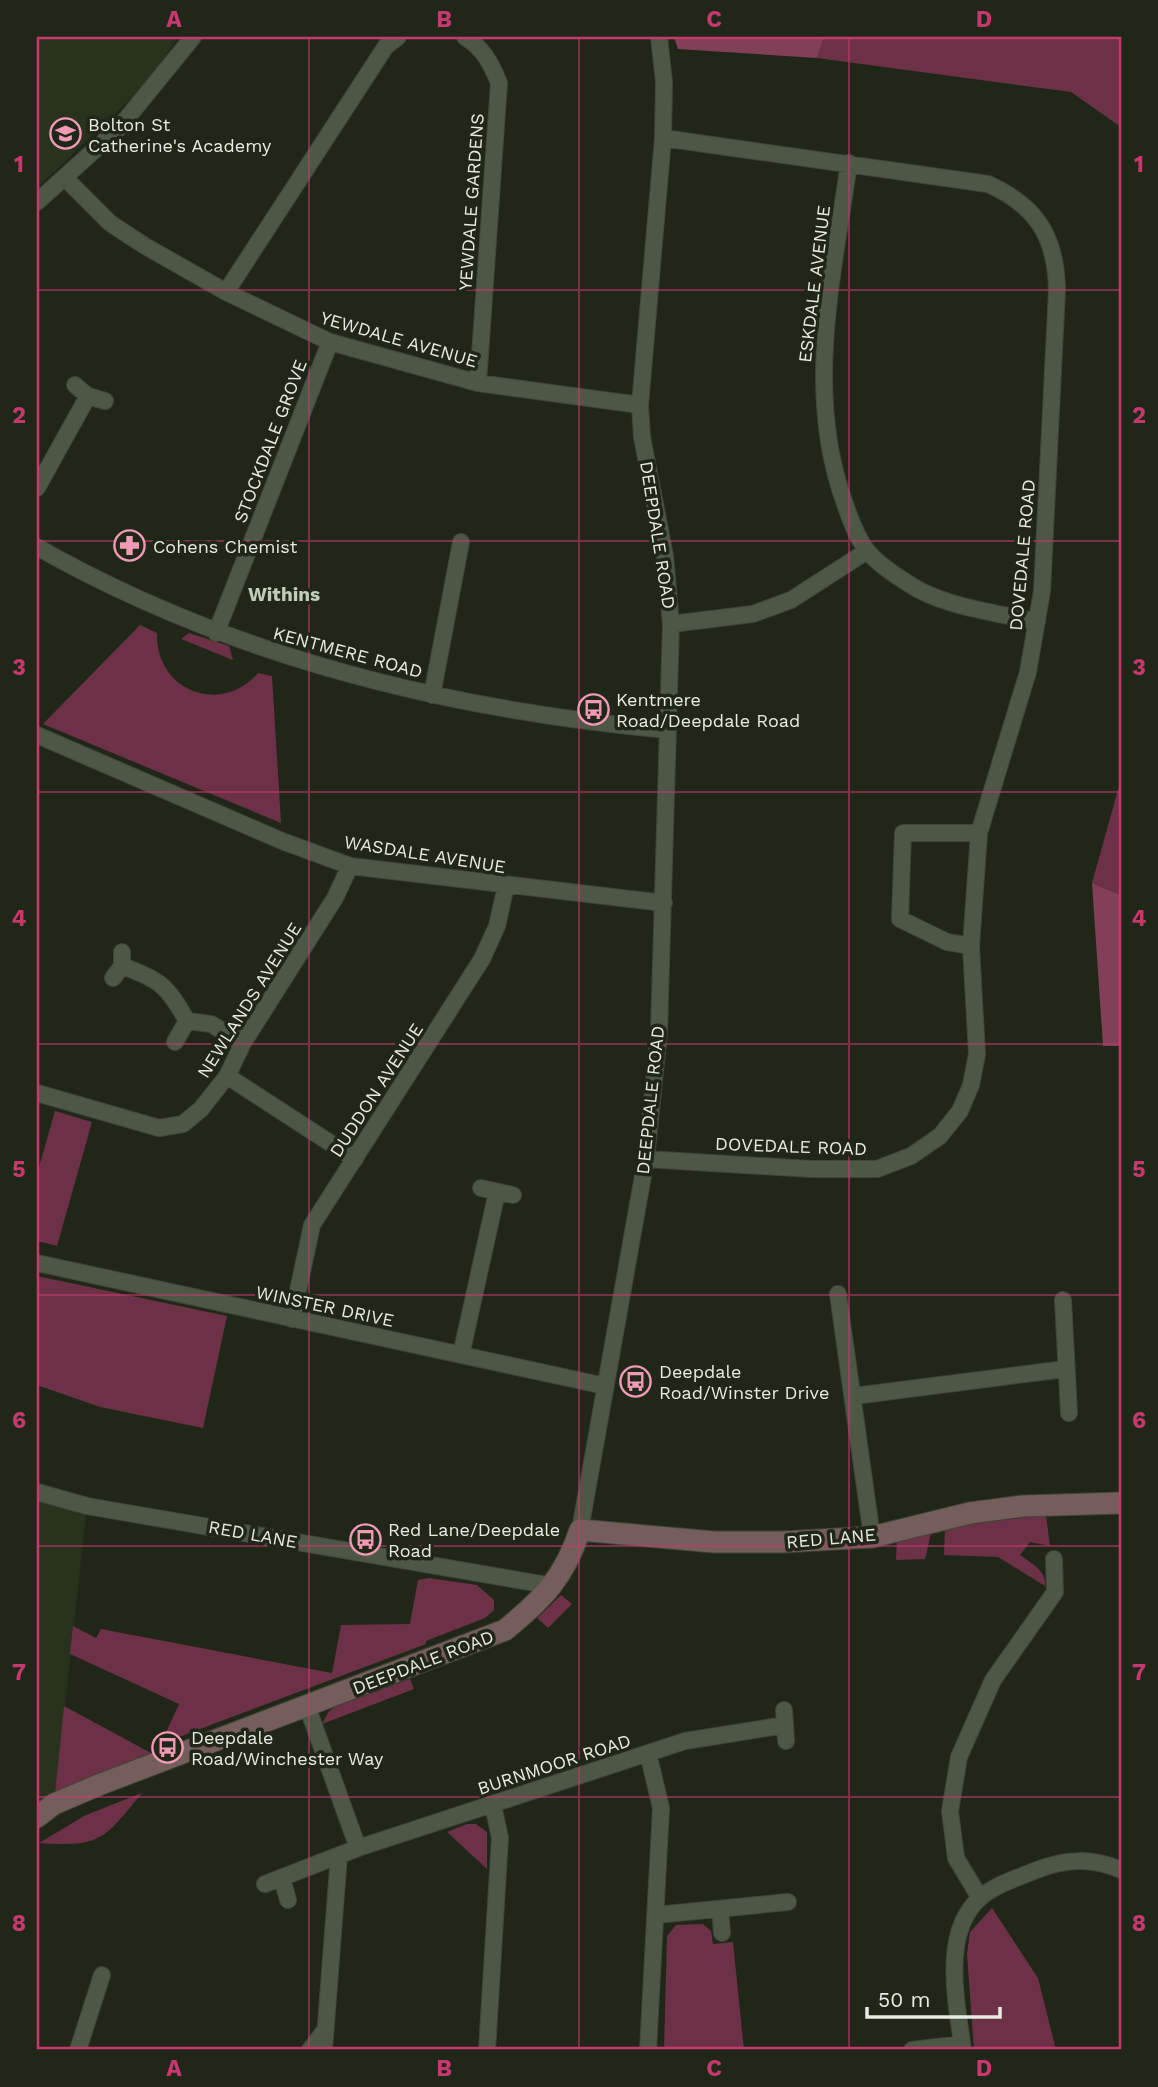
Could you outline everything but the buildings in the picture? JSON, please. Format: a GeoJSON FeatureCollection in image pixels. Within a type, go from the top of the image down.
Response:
{"type":"FeatureCollection","features":[{"type":"Feature","properties":{"kind":"street"},"geometry":{"type":"LineString","coordinates":[[37,202],[66,179],[119,128],[192,37]]}},
{"type":"Feature","properties":{"kind":"street"},"geometry":{"type":"LineString","coordinates":[[226,292],[386,46],[398,37]]}},
{"type":"Feature","properties":{"kind":"street","name":"YEWDALE GARDENS"},"geometry":{"type":"LineString","coordinates":[[465,37],[478,46],[492,65],[499,83],[478,383]]}},
{"type":"Feature","properties":{"kind":"street","name":"DEEPDALE ROAD"},"geometry":{"type":"LineString","coordinates":[[37,1817],[54,1804],[101,1784],[505,1630],[553,1586],[569,1561],[580,1530],[646,1159],[659,1032],[671,624],[665,556],[642,437],[640,405],[663,138],[664,82],[659,37]]}},
{"type":"Feature","properties":{"kind":"street","name":"DOVEDALE ROAD"},"geometry":{"type":"LineString","coordinates":[[646,1159],[811,1169],[877,1169],[911,1156],[940,1136],[960,1111],[971,1085],[977,1054],[971,946],[979,833],[1025,683],[1037,622],[1045,556],[1058,290],[1055,262],[1047,235],[1023,204],[988,184],[663,138]]}},
{"type":"Feature","properties":{"kind":"street","name":"ESKDALE AVENUE"},"geometry":{"type":"LineString","coordinates":[[849,163],[824,334],[822,383],[825,428],[835,479],[867,551],[920,590],[953,603],[1037,622]]}},
{"type":"Feature","properties":{"kind":"street","name":"YEWDALE AVENUE"},"geometry":{"type":"LineString","coordinates":[[66,179],[110,223],[226,292],[330,342],[478,383],[640,405]]}},
{"type":"Feature","properties":{"kind":"street","name":"STOCKDALE GROVE"},"geometry":{"type":"LineString","coordinates":[[216,633],[330,342]]}},
{"type":"Feature","properties":{"kind":"street"},"geometry":{"type":"LineString","coordinates":[[37,488],[82,390],[105,401]]}},
{"type":"Feature","properties":{"kind":"street"},"geometry":{"type":"LineString","coordinates":[[432,695],[461,540]]}},
{"type":"Feature","properties":{"kind":"street","name":"KENTMERE ROAD"},"geometry":{"type":"LineString","coordinates":[[37,547],[156,608],[216,633],[358,677],[534,715],[668,730]]}},
{"type":"Feature","properties":{"kind":"street"},"geometry":{"type":"LineString","coordinates":[[671,624],[753,614],[791,600],[867,551]]}},
{"type":"Feature","properties":{"kind":"street","name":"WASDALE AVENUE"},"geometry":{"type":"LineString","coordinates":[[37,736],[282,841],[350,866],[506,886],[664,902]]}},
{"type":"Feature","properties":{"kind":"street"},"geometry":{"type":"LineString","coordinates":[[971,946],[947,942],[900,919],[903,833],[979,833]]}},
{"type":"Feature","properties":{"kind":"street","name":"NEWLANDS AVENUE"},"geometry":{"type":"LineString","coordinates":[[37,1093],[159,1128],[183,1124],[201,1108],[227,1076],[243,1043],[335,898],[350,866]]}},
{"type":"Feature","properties":{"kind":"street","name":"DUDDON AVENUE"},"geometry":{"type":"LineString","coordinates":[[292,1319],[312,1225],[482,959],[497,926],[506,886]]}},
{"type":"Feature","properties":{"kind":"street"},"geometry":{"type":"LineString","coordinates":[[119,965],[160,982],[173,995],[187,1021]]}},
{"type":"Feature","properties":{"kind":"street"},"geometry":{"type":"LineString","coordinates":[[187,1021],[211,1024],[243,1043]]}},
{"type":"Feature","properties":{"kind":"street"},"geometry":{"type":"LineString","coordinates":[[175,1042],[187,1021]]}},
{"type":"Feature","properties":{"kind":"street"},"geometry":{"type":"LineString","coordinates":[[227,1076],[355,1159]]}},
{"type":"Feature","properties":{"kind":"street"},"geometry":{"type":"LineString","coordinates":[[461,1355],[497,1192]]}},
{"type":"Feature","properties":{"kind":"street","name":"WINSTER DRIVE"},"geometry":{"type":"LineString","coordinates":[[37,1263],[605,1386]]}},
{"type":"Feature","properties":{"kind":"street"},"geometry":{"type":"LineString","coordinates":[[838,1294],[872,1537]]}},
{"type":"Feature","properties":{"kind":"street"},"geometry":{"type":"LineString","coordinates":[[1063,1300],[1069,1413]]}},
{"type":"Feature","properties":{"kind":"street"},"geometry":{"type":"LineString","coordinates":[[854,1396],[1065,1369]]}},
{"type":"Feature","properties":{"kind":"street","name":"RED LANE"},"geometry":{"type":"LineString","coordinates":[[37,1492],[87,1506],[553,1586]]}},
{"type":"Feature","properties":{"kind":"street","name":"RED LANE"},"geometry":{"type":"LineString","coordinates":[[580,1530],[714,1542],[872,1537],[970,1513],[1023,1506],[1121,1503]]}},
{"type":"Feature","properties":{"kind":"street"},"geometry":{"type":"LineString","coordinates":[[980,1898],[956,1858],[950,1811],[959,1757],[993,1680],[1055,1592],[1054,1559]]}},
{"type":"Feature","properties":{"kind":"street"},"geometry":{"type":"LineString","coordinates":[[307,1706],[358,1848]]}},
{"type":"Feature","properties":{"kind":"street","name":"BURNMOOR ROAD"},"geometry":{"type":"LineString","coordinates":[[265,1884],[358,1848],[648,1753],[704,1737],[785,1725]]}},
{"type":"Feature","properties":{"kind":"street"},"geometry":{"type":"LineString","coordinates":[[648,1753],[661,1808],[648,2050]]}},
{"type":"Feature","properties":{"kind":"street"},"geometry":{"type":"LineString","coordinates":[[487,2050],[500,1838],[493,1805]]}},
{"type":"Feature","properties":{"kind":"street"},"geometry":{"type":"LineString","coordinates":[[324,2050],[339,1855]]}},
{"type":"Feature","properties":{"kind":"street"},"geometry":{"type":"LineString","coordinates":[[912,2050],[963,2047],[954,1955],[961,1927],[980,1898],[1014,1879],[1051,1864],[1077,1859],[1121,1870]]}},
{"type":"Feature","properties":{"kind":"street"},"geometry":{"type":"LineString","coordinates":[[282,1878],[288,1900]]}},
{"type":"Feature","properties":{"kind":"street"},"geometry":{"type":"LineString","coordinates":[[656,1915],[788,1902]]}},
{"type":"Feature","properties":{"kind":"street"},"geometry":{"type":"LineString","coordinates":[[720,1909],[722,1933]]}},
{"type":"Feature","properties":{"kind":"street"},"geometry":{"type":"LineString","coordinates":[[78,2050],[102,1975]]}},
{"type":"Feature","properties":{"kind":"street"},"geometry":{"type":"LineString","coordinates":[[310,2050],[325,2030]]}},
{"type":"Feature","properties":{"kind":"shaded area","name":"Bolton St Catherine's Academy"},"geometry":{"type":"Polygon","coordinates":[[[37,37],[178,37],[149,81],[37,188],[37,37]]]}},
{"type":"Feature","properties":{"kind":"shaded area"},"geometry":{"type":"Polygon","coordinates":[[[674,37],[824,37],[817,58],[678,49],[674,37]]]}},
{"type":"Feature","properties":{"kind":"shaded area"},"geometry":{"type":"Polygon","coordinates":[[[824,37],[1121,37],[1121,127],[1071,92],[817,58],[824,37]]]}},
{"type":"Feature","properties":{"kind":"shaded area"},"geometry":{"type":"Polygon","coordinates":[[[140,625],[157,633],[159,653],[167,670],[178,682],[193,691],[209,695],[226,693],[243,686],[258,673],[272,676],[281,823],[43,724],[140,625]]]}},
{"type":"Feature","properties":{"kind":"shaded area"},"geometry":{"type":"Polygon","coordinates":[[[189,633],[229,646],[233,660],[181,639],[189,633]]]}},
{"type":"Feature","properties":{"kind":"shaded area"},"geometry":{"type":"Polygon","coordinates":[[[1121,779],[1121,895],[1092,883],[1121,779]]]}},
{"type":"Feature","properties":{"kind":"shaded area"},"geometry":{"type":"Polygon","coordinates":[[[1092,883],[1121,895],[1121,1046],[1103,1046],[1092,883]]]}},
{"type":"Feature","properties":{"kind":"shaded area"},"geometry":{"type":"Polygon","coordinates":[[[55,1111],[92,1122],[57,1246],[37,1241],[37,1174],[55,1111]]]}},
{"type":"Feature","properties":{"kind":"shaded area"},"geometry":{"type":"Polygon","coordinates":[[[37,1276],[227,1316],[203,1428],[100,1407],[37,1385],[37,1276]]]}},
{"type":"Feature","properties":{"kind":"shaded area"},"geometry":{"type":"Polygon","coordinates":[[[37,1492],[87,1506],[54,1804],[37,1817],[37,1492]]]}},
{"type":"Feature","properties":{"kind":"shaded area"},"geometry":{"type":"Polygon","coordinates":[[[1046,1515],[1050,1546],[1030,1542],[1020,1555],[1041,1572],[1045,1586],[998,1557],[944,1555],[945,1527],[1046,1515]]]}},
{"type":"Feature","properties":{"kind":"shaded area"},"geometry":{"type":"Polygon","coordinates":[[[928,1530],[931,1534],[925,1559],[896,1560],[897,1538],[928,1530]]]}},
{"type":"Feature","properties":{"kind":"shaded area"},"geometry":{"type":"Polygon","coordinates":[[[429,1578],[477,1585],[494,1600],[494,1610],[485,1618],[426,1641],[426,1644],[168,1741],[163,1739],[179,1704],[70,1654],[73,1626],[96,1638],[101,1629],[332,1673],[341,1625],[410,1624],[418,1580],[429,1578]]]}},
{"type":"Feature","properties":{"kind":"shaded area"},"geometry":{"type":"Polygon","coordinates":[[[561,1595],[572,1604],[548,1628],[537,1618],[561,1595]]]}},
{"type":"Feature","properties":{"kind":"shaded area"},"geometry":{"type":"Polygon","coordinates":[[[410,1679],[414,1689],[322,1724],[329,1711],[337,1706],[410,1679]]]}},
{"type":"Feature","properties":{"kind":"shaded area"},"geometry":{"type":"Polygon","coordinates":[[[64,1706],[164,1760],[54,1804],[64,1706]]]}},
{"type":"Feature","properties":{"kind":"shaded area"},"geometry":{"type":"Polygon","coordinates":[[[142,1793],[109,1831],[100,1837],[76,1843],[39,1843],[86,1815],[142,1793]]]}},
{"type":"Feature","properties":{"kind":"shaded area"},"geometry":{"type":"Polygon","coordinates":[[[467,1824],[476,1824],[487,1832],[487,1869],[447,1832],[467,1824]]]}},
{"type":"Feature","properties":{"kind":"shaded area"},"geometry":{"type":"Polygon","coordinates":[[[992,1908],[1038,1978],[1056,2050],[974,2050],[967,1954],[970,1932],[992,1908]]]}},
{"type":"Feature","properties":{"kind":"shaded area"},"geometry":{"type":"Polygon","coordinates":[[[703,1924],[711,1931],[713,1944],[733,1942],[744,2050],[664,2050],[667,1936],[676,1925],[703,1924]]]}},
{"type":"Feature","properties":{"kind":"place","name":"Bolton St Catherine's Academy"},"geometry":{"type":"Point","coordinates":[65,134]}},
{"type":"Feature","properties":{"kind":"place","name":"Cohens Chemist"},"geometry":{"type":"Point","coordinates":[130,546]}},
{"type":"Feature","properties":{"kind":"place","name":"Kentmere Road/Deepdale Road"},"geometry":{"type":"Point","coordinates":[593,709]}},
{"type":"Feature","properties":{"kind":"place","name":"Deepdale Road/Winster Drive"},"geometry":{"type":"Point","coordinates":[636,1381]}},
{"type":"Feature","properties":{"kind":"place","name":"Red Lane/Deepdale Road"},"geometry":{"type":"Point","coordinates":[365,1539]}},
{"type":"Feature","properties":{"kind":"place","name":"Deepdale Road/Winchester Way"},"geometry":{"type":"Point","coordinates":[168,1747]}},
{"type":"Feature","properties":{"kind":"district","name":"Withins"},"geometry":{"type":"Point","coordinates":[284,594]}}]}
